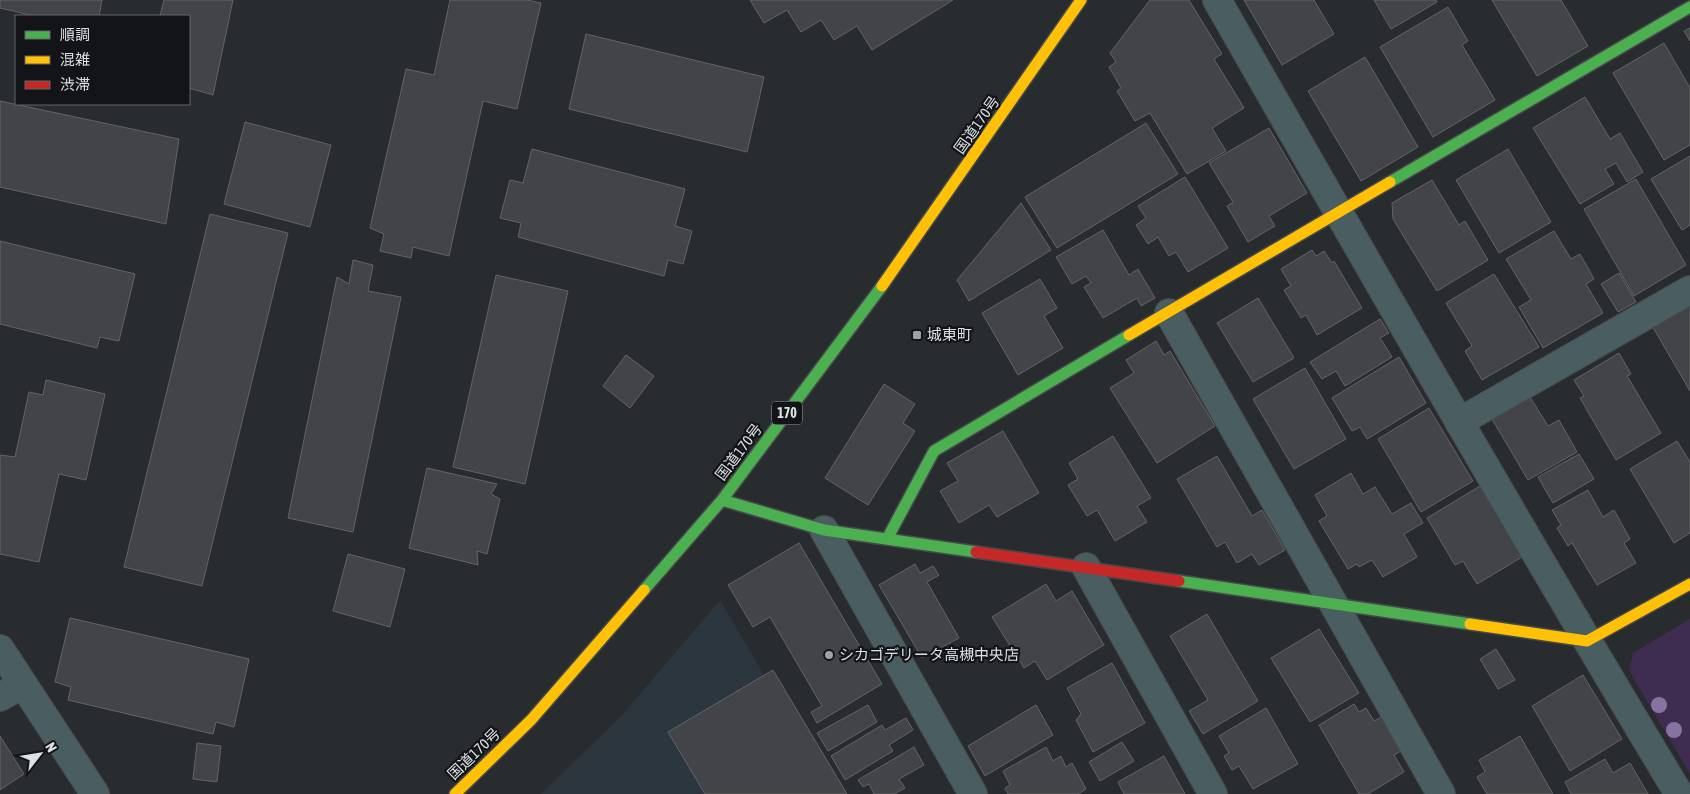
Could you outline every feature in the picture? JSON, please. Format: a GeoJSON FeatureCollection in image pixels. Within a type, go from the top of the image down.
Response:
{"type":"FeatureCollection","features":[{"type":"Feature","properties":{"kind":"main road","name":"国道170号"},"geometry":{"type":"LineString","coordinates":[[455,794],[531,720],[722,500],[898,265],[1081,0]]}},
{"type":"Feature","properties":{"kind":"main road"},"geometry":{"type":"LineString","coordinates":[[887,539],[934,451],[1690,7]]}},
{"type":"Feature","properties":{"kind":"main road"},"geometry":{"type":"LineString","coordinates":[[722,500],[824,530],[1332,602],[1587,641],[1690,584]]}},
{"type":"Feature","properties":{"kind":"street"},"geometry":{"type":"LineString","coordinates":[[1218,0],[1459,422],[1679,794]]}},
{"type":"Feature","properties":{"kind":"street"},"geometry":{"type":"LineString","coordinates":[[1459,422],[1690,290]]}},
{"type":"Feature","properties":{"kind":"street"},"geometry":{"type":"LineString","coordinates":[[1168,313],[1441,794]]}},
{"type":"Feature","properties":{"kind":"street"},"geometry":{"type":"LineString","coordinates":[[824,530],[973,794]]}},
{"type":"Feature","properties":{"kind":"street"},"geometry":{"type":"LineString","coordinates":[[1086,568],[1213,794]]}},
{"type":"Feature","properties":{"kind":"street"},"geometry":{"type":"LineString","coordinates":[[0,649],[11,690],[94,794]]}},
{"type":"Feature","properties":{"kind":"shaded area"},"geometry":{"type":"Polygon","coordinates":[[[720,600],[834,794],[541,794],[624,713],[720,600]]]}},
{"type":"Feature","properties":{"kind":"shaded area"},"geometry":{"type":"Polygon","coordinates":[[[1690,619],[1690,774],[1629,670],[1633,653],[1690,619]]]}},
{"type":"Feature","properties":{"kind":"building"},"geometry":{"type":"Polygon","coordinates":[[[0,0],[102,0],[99,15],[31,15],[0,8],[0,0]]]}},
{"type":"Feature","properties":{"kind":"building"},"geometry":{"type":"Polygon","coordinates":[[[164,0],[233,0],[213,95],[190,88],[190,15],[160,15],[164,0]]]}},
{"type":"Feature","properties":{"kind":"building"},"geometry":{"type":"Polygon","coordinates":[[[450,0],[527,0],[541,3],[517,109],[483,101],[449,256],[413,247],[411,258],[380,251],[384,234],[370,228],[406,69],[434,75],[450,0]]]}},
{"type":"Feature","properties":{"kind":"building"},"geometry":{"type":"Polygon","coordinates":[[[750,0],[953,0],[872,50],[857,26],[834,40],[821,20],[801,32],[787,10],[764,23],[750,0]]]}},
{"type":"Feature","properties":{"kind":"building"},"geometry":{"type":"Polygon","coordinates":[[[1150,0],[1189,0],[1222,54],[1214,59],[1244,108],[1212,128],[1226,151],[1187,174],[1150,113],[1135,121],[1117,91],[1121,88],[1109,67],[1116,62],[1110,53],[1150,0]]]}},
{"type":"Feature","properties":{"kind":"building"},"geometry":{"type":"Polygon","coordinates":[[[1244,0],[1314,0],[1334,34],[1282,65],[1244,0]]]}},
{"type":"Feature","properties":{"kind":"building"},"geometry":{"type":"Polygon","coordinates":[[[1374,0],[1436,0],[1437,2],[1391,29],[1374,0]]]}},
{"type":"Feature","properties":{"kind":"building"},"geometry":{"type":"Polygon","coordinates":[[[1492,0],[1561,0],[1588,46],[1537,76],[1492,0]]]}},
{"type":"Feature","properties":{"kind":"building"},"geometry":{"type":"Polygon","coordinates":[[[1448,7],[1468,41],[1462,45],[1495,100],[1433,137],[1380,47],[1448,7]]]}},
{"type":"Feature","properties":{"kind":"building"},"geometry":{"type":"Polygon","coordinates":[[[1690,28],[1690,41],[1684,31],[1690,28]]]}},
{"type":"Feature","properties":{"kind":"building"},"geometry":{"type":"Polygon","coordinates":[[[586,34],[764,77],[747,152],[569,109],[586,34]]]}},
{"type":"Feature","properties":{"kind":"building"},"geometry":{"type":"Polygon","coordinates":[[[1664,43],[1690,88],[1690,145],[1664,160],[1613,73],[1664,43]]]}},
{"type":"Feature","properties":{"kind":"building"},"geometry":{"type":"Polygon","coordinates":[[[1365,57],[1418,147],[1361,181],[1308,91],[1365,57]]]}},
{"type":"Feature","properties":{"kind":"building"},"geometry":{"type":"Polygon","coordinates":[[[1585,97],[1610,139],[1620,133],[1643,172],[1627,182],[1616,163],[1605,169],[1614,184],[1580,204],[1533,128],[1585,97]]]}},
{"type":"Feature","properties":{"kind":"building"},"geometry":{"type":"Polygon","coordinates":[[[0,101],[179,139],[166,224],[0,187],[0,101]]]}},
{"type":"Feature","properties":{"kind":"building"},"geometry":{"type":"Polygon","coordinates":[[[245,122],[331,145],[310,227],[224,204],[245,122]]]}},
{"type":"Feature","properties":{"kind":"building"},"geometry":{"type":"Polygon","coordinates":[[[1146,123],[1178,174],[1057,248],[1025,197],[1146,123]]]}},
{"type":"Feature","properties":{"kind":"building"},"geometry":{"type":"Polygon","coordinates":[[[1269,128],[1307,193],[1269,216],[1275,226],[1248,242],[1227,206],[1233,202],[1209,163],[1269,128]]]}},
{"type":"Feature","properties":{"kind":"building"},"geometry":{"type":"Polygon","coordinates":[[[532,149],[685,189],[675,226],[692,231],[683,264],[668,260],[664,276],[518,237],[521,223],[500,218],[510,180],[523,183],[532,149]]]}},
{"type":"Feature","properties":{"kind":"building"},"geometry":{"type":"Polygon","coordinates":[[[1508,149],[1551,222],[1499,253],[1456,180],[1508,149]]]}},
{"type":"Feature","properties":{"kind":"building"},"geometry":{"type":"Polygon","coordinates":[[[1690,156],[1690,225],[1682,230],[1651,179],[1690,156]]]}},
{"type":"Feature","properties":{"kind":"building"},"geometry":{"type":"Polygon","coordinates":[[[1185,177],[1228,248],[1188,272],[1176,252],[1169,256],[1158,237],[1148,244],[1136,225],[1146,218],[1138,206],[1185,177]]]}},
{"type":"Feature","properties":{"kind":"building"},"geometry":{"type":"Polygon","coordinates":[[[1636,179],[1686,265],[1634,296],[1584,209],[1636,179]]]}},
{"type":"Feature","properties":{"kind":"building"},"geometry":{"type":"Polygon","coordinates":[[[1432,180],[1459,225],[1465,221],[1488,260],[1437,291],[1393,219],[1392,203],[1432,180]]]}},
{"type":"Feature","properties":{"kind":"building"},"geometry":{"type":"Polygon","coordinates":[[[1021,203],[1051,250],[969,301],[957,280],[1021,203]]]}},
{"type":"Feature","properties":{"kind":"building"},"geometry":{"type":"Polygon","coordinates":[[[210,214],[288,233],[202,586],[124,567],[210,214]]]}},
{"type":"Feature","properties":{"kind":"building"},"geometry":{"type":"Polygon","coordinates":[[[1103,230],[1129,275],[1138,269],[1155,298],[1141,306],[1137,298],[1103,318],[1084,287],[1091,283],[1086,276],[1072,284],[1056,257],[1103,230]]]}},
{"type":"Feature","properties":{"kind":"building"},"geometry":{"type":"Polygon","coordinates":[[[1554,231],[1571,259],[1580,254],[1594,279],[1586,284],[1603,313],[1543,348],[1519,307],[1531,300],[1506,259],[1554,231]]]}},
{"type":"Feature","properties":{"kind":"building"},"geometry":{"type":"Polygon","coordinates":[[[0,241],[135,274],[119,341],[100,337],[97,348],[0,324],[0,241]]]}},
{"type":"Feature","properties":{"kind":"building"},"geometry":{"type":"Polygon","coordinates":[[[1312,250],[1316,256],[1324,251],[1332,263],[1334,261],[1362,308],[1317,335],[1306,315],[1301,318],[1284,290],[1291,286],[1281,269],[1312,250]]]}},
{"type":"Feature","properties":{"kind":"building"},"geometry":{"type":"Polygon","coordinates":[[[353,260],[373,265],[368,291],[401,297],[353,532],[288,518],[337,277],[349,284],[353,260]]]}},
{"type":"Feature","properties":{"kind":"building"},"geometry":{"type":"Polygon","coordinates":[[[1619,273],[1636,302],[1618,312],[1601,284],[1619,273]]]}},
{"type":"Feature","properties":{"kind":"building"},"geometry":{"type":"Polygon","coordinates":[[[1494,274],[1539,347],[1482,380],[1465,351],[1472,346],[1446,303],[1494,274]]]}},
{"type":"Feature","properties":{"kind":"building"},"geometry":{"type":"Polygon","coordinates":[[[496,275],[568,291],[525,484],[453,467],[496,275]]]}},
{"type":"Feature","properties":{"kind":"building"},"geometry":{"type":"Polygon","coordinates":[[[1040,279],[1057,308],[1044,316],[1063,348],[1018,375],[982,313],[1040,279]]]}},
{"type":"Feature","properties":{"kind":"building"},"geometry":{"type":"Polygon","coordinates":[[[1258,298],[1294,358],[1253,382],[1217,323],[1258,298]]]}},
{"type":"Feature","properties":{"kind":"building"},"geometry":{"type":"Polygon","coordinates":[[[1690,304],[1690,391],[1651,324],[1690,304]]]}},
{"type":"Feature","properties":{"kind":"building"},"geometry":{"type":"Polygon","coordinates":[[[1380,319],[1389,333],[1380,338],[1392,357],[1345,386],[1336,371],[1322,379],[1310,362],[1380,319]]]}},
{"type":"Feature","properties":{"kind":"building"},"geometry":{"type":"Polygon","coordinates":[[[1156,341],[1164,355],[1170,351],[1215,426],[1157,463],[1110,388],[1134,373],[1126,360],[1156,341]]]}},
{"type":"Feature","properties":{"kind":"building"},"geometry":{"type":"Polygon","coordinates":[[[1619,353],[1631,374],[1627,376],[1661,433],[1616,460],[1580,398],[1584,396],[1574,380],[1619,353]]]}},
{"type":"Feature","properties":{"kind":"building"},"geometry":{"type":"Polygon","coordinates":[[[626,355],[654,376],[630,408],[603,386],[626,355]]]}},
{"type":"Feature","properties":{"kind":"building"},"geometry":{"type":"Polygon","coordinates":[[[1399,357],[1426,403],[1367,439],[1360,427],[1352,431],[1332,398],[1399,357]]]}},
{"type":"Feature","properties":{"kind":"building"},"geometry":{"type":"Polygon","coordinates":[[[1305,368],[1346,439],[1294,469],[1253,399],[1305,368]]]}},
{"type":"Feature","properties":{"kind":"building"},"geometry":{"type":"Polygon","coordinates":[[[46,380],[105,394],[86,480],[59,474],[39,562],[0,554],[0,455],[15,457],[29,392],[43,395],[46,380]]]}},
{"type":"Feature","properties":{"kind":"building"},"geometry":{"type":"Polygon","coordinates":[[[884,384],[915,404],[903,423],[915,431],[868,505],[825,478],[884,384]]]}},
{"type":"Feature","properties":{"kind":"building"},"geometry":{"type":"Polygon","coordinates":[[[1530,397],[1548,426],[1559,420],[1577,452],[1528,480],[1492,419],[1530,397]]]}},
{"type":"Feature","properties":{"kind":"building"},"geometry":{"type":"Polygon","coordinates":[[[1429,408],[1473,481],[1421,512],[1378,439],[1429,408]]]}},
{"type":"Feature","properties":{"kind":"building"},"geometry":{"type":"Polygon","coordinates":[[[1003,431],[1039,493],[997,517],[989,505],[959,523],[940,491],[958,481],[947,463],[1003,431]]]}},
{"type":"Feature","properties":{"kind":"building"},"geometry":{"type":"Polygon","coordinates":[[[1113,436],[1151,498],[1137,506],[1147,522],[1115,541],[1097,510],[1087,516],[1068,485],[1078,479],[1069,463],[1113,436]]]}},
{"type":"Feature","properties":{"kind":"building"},"geometry":{"type":"Polygon","coordinates":[[[1677,441],[1690,462],[1690,533],[1674,543],[1630,469],[1677,441]]]}},
{"type":"Feature","properties":{"kind":"building"},"geometry":{"type":"Polygon","coordinates":[[[1579,454],[1594,479],[1553,503],[1538,477],[1579,454]]]}},
{"type":"Feature","properties":{"kind":"building"},"geometry":{"type":"Polygon","coordinates":[[[1217,456],[1252,516],[1262,510],[1285,550],[1259,565],[1252,554],[1237,563],[1225,542],[1217,547],[1177,479],[1217,456]]]}},
{"type":"Feature","properties":{"kind":"building"},"geometry":{"type":"Polygon","coordinates":[[[427,468],[497,484],[491,494],[500,499],[487,554],[477,551],[478,565],[409,548],[427,468]]]}},
{"type":"Feature","properties":{"kind":"building"},"geometry":{"type":"Polygon","coordinates":[[[1351,473],[1363,494],[1375,487],[1392,514],[1411,503],[1423,523],[1404,534],[1417,557],[1383,577],[1372,560],[1359,567],[1357,564],[1348,569],[1319,521],[1327,516],[1315,495],[1351,473]]]}},
{"type":"Feature","properties":{"kind":"building"},"geometry":{"type":"Polygon","coordinates":[[[1480,486],[1522,557],[1477,584],[1463,561],[1455,565],[1427,518],[1480,486]]]}},
{"type":"Feature","properties":{"kind":"building"},"geometry":{"type":"Polygon","coordinates":[[[1588,490],[1603,517],[1614,510],[1630,539],[1624,543],[1636,563],[1597,585],[1572,543],[1568,546],[1557,528],[1561,525],[1552,510],[1588,490]]]}},
{"type":"Feature","properties":{"kind":"building","name":"シカゴデリータ高槻中央店"},"geometry":{"type":"Polygon","coordinates":[[[799,543],[882,684],[817,723],[811,712],[822,706],[770,617],[753,627],[728,585],[799,543]]]}},
{"type":"Feature","properties":{"kind":"building"},"geometry":{"type":"Polygon","coordinates":[[[348,554],[405,569],[390,627],[333,611],[348,554]]]}},
{"type":"Feature","properties":{"kind":"building"},"geometry":{"type":"Polygon","coordinates":[[[915,564],[920,573],[933,566],[939,575],[927,582],[959,638],[922,658],[879,585],[915,564]]]}},
{"type":"Feature","properties":{"kind":"building"},"geometry":{"type":"Polygon","coordinates":[[[1046,584],[1056,601],[1072,591],[1104,645],[1047,680],[1035,661],[1024,668],[992,617],[1046,584]]]}},
{"type":"Feature","properties":{"kind":"building"},"geometry":{"type":"Polygon","coordinates":[[[1207,614],[1258,701],[1203,734],[1189,711],[1208,700],[1170,636],[1207,614]]]}},
{"type":"Feature","properties":{"kind":"building"},"geometry":{"type":"Polygon","coordinates":[[[70,618],[249,659],[234,727],[216,722],[213,734],[68,700],[71,687],[55,682],[70,618]]]}},
{"type":"Feature","properties":{"kind":"building"},"geometry":{"type":"Polygon","coordinates":[[[1319,629],[1359,693],[1310,722],[1271,658],[1319,629]]]}},
{"type":"Feature","properties":{"kind":"building"},"geometry":{"type":"Polygon","coordinates":[[[1496,649],[1515,680],[1498,689],[1480,659],[1496,649]]]}},
{"type":"Feature","properties":{"kind":"building"},"geometry":{"type":"Polygon","coordinates":[[[1112,663],[1145,723],[1093,752],[1076,720],[1081,714],[1067,688],[1112,663]]]}},
{"type":"Feature","properties":{"kind":"building"},"geometry":{"type":"Polygon","coordinates":[[[773,670],[847,794],[705,794],[668,732],[773,670]]]}},
{"type":"Feature","properties":{"kind":"building"},"geometry":{"type":"Polygon","coordinates":[[[1583,675],[1622,739],[1570,771],[1532,706],[1583,675]]]}},
{"type":"Feature","properties":{"kind":"building"},"geometry":{"type":"Polygon","coordinates":[[[1354,704],[1359,712],[1366,708],[1374,721],[1381,717],[1401,751],[1394,755],[1404,772],[1368,794],[1359,794],[1319,725],[1354,704]]]}},
{"type":"Feature","properties":{"kind":"building"},"geometry":{"type":"Polygon","coordinates":[[[868,705],[877,722],[828,751],[817,733],[868,705]]]}},
{"type":"Feature","properties":{"kind":"building"},"geometry":{"type":"Polygon","coordinates":[[[1036,705],[1053,735],[985,776],[968,746],[1036,705]]]}},
{"type":"Feature","properties":{"kind":"building"},"geometry":{"type":"Polygon","coordinates":[[[1266,708],[1298,764],[1253,789],[1239,766],[1232,770],[1224,756],[1229,753],[1219,736],[1266,708]]]}},
{"type":"Feature","properties":{"kind":"building"},"geometry":{"type":"Polygon","coordinates":[[[906,718],[913,730],[889,745],[893,751],[845,780],[831,756],[882,725],[885,730],[906,718]]]}},
{"type":"Feature","properties":{"kind":"building"},"geometry":{"type":"Polygon","coordinates":[[[0,736],[24,774],[0,790],[0,736]]]}},
{"type":"Feature","properties":{"kind":"building"},"geometry":{"type":"Polygon","coordinates":[[[1520,736],[1553,794],[1487,794],[1477,777],[1485,772],[1479,760],[1520,736]]]}},
{"type":"Feature","properties":{"kind":"building"},"geometry":{"type":"Polygon","coordinates":[[[1122,742],[1134,761],[1100,781],[1089,762],[1122,742]]]}},
{"type":"Feature","properties":{"kind":"building"},"geometry":{"type":"Polygon","coordinates":[[[197,743],[221,746],[217,782],[193,779],[197,743]]]}},
{"type":"Feature","properties":{"kind":"building"},"geometry":{"type":"Polygon","coordinates":[[[914,747],[924,765],[899,779],[905,788],[894,794],[874,794],[869,784],[863,787],[858,780],[914,747]]]}},
{"type":"Feature","properties":{"kind":"building"},"geometry":{"type":"Polygon","coordinates":[[[1046,747],[1053,761],[1061,756],[1066,767],[1072,763],[1086,789],[1078,794],[1008,794],[1005,788],[1010,785],[1003,771],[1046,747]]]}},
{"type":"Feature","properties":{"kind":"building"},"geometry":{"type":"Polygon","coordinates":[[[1164,756],[1185,794],[1124,794],[1118,782],[1164,756]]]}},
{"type":"Feature","properties":{"kind":"building"},"geometry":{"type":"Polygon","coordinates":[[[1605,759],[1613,773],[1630,763],[1648,794],[1571,794],[1565,782],[1605,759]]]}},
{"type":"Feature","properties":{"kind":"traffic: fast"},"geometry":{"type":"LineString","coordinates":[[1390,182],[1690,7]]}},
{"type":"Feature","properties":{"kind":"traffic: fast"},"geometry":{"type":"LineString","coordinates":[[644,590],[722,500],[882,286]]}},
{"type":"Feature","properties":{"kind":"traffic: fast"},"geometry":{"type":"LineString","coordinates":[[887,539],[934,451],[1129,335]]}},
{"type":"Feature","properties":{"kind":"traffic: fast"},"geometry":{"type":"LineString","coordinates":[[722,500],[824,530],[976,552]]}},
{"type":"Feature","properties":{"kind":"traffic: fast"},"geometry":{"type":"LineString","coordinates":[[1179,581],[1470,624]]}},
{"type":"Feature","properties":{"kind":"traffic: slow"},"geometry":{"type":"LineString","coordinates":[[882,286],[1081,0]]}},
{"type":"Feature","properties":{"kind":"traffic: slow"},"geometry":{"type":"LineString","coordinates":[[1129,335],[1390,182]]}},
{"type":"Feature","properties":{"kind":"traffic: slow"},"geometry":{"type":"LineString","coordinates":[[1470,624],[1587,641],[1690,584]]}},
{"type":"Feature","properties":{"kind":"traffic: slow"},"geometry":{"type":"LineString","coordinates":[[455,794],[531,720],[644,590]]}},
{"type":"Feature","properties":{"kind":"traffic: jam"},"geometry":{"type":"LineString","coordinates":[[976,552],[1179,581]]}},
{"type":"Feature","properties":{"kind":"place","name":"城東町"},"geometry":{"type":"Point","coordinates":[917,335]}},
{"type":"Feature","properties":{"kind":"place","name":"シカゴデリータ高槻中央店"},"geometry":{"type":"Point","coordinates":[829,655]}}]}
